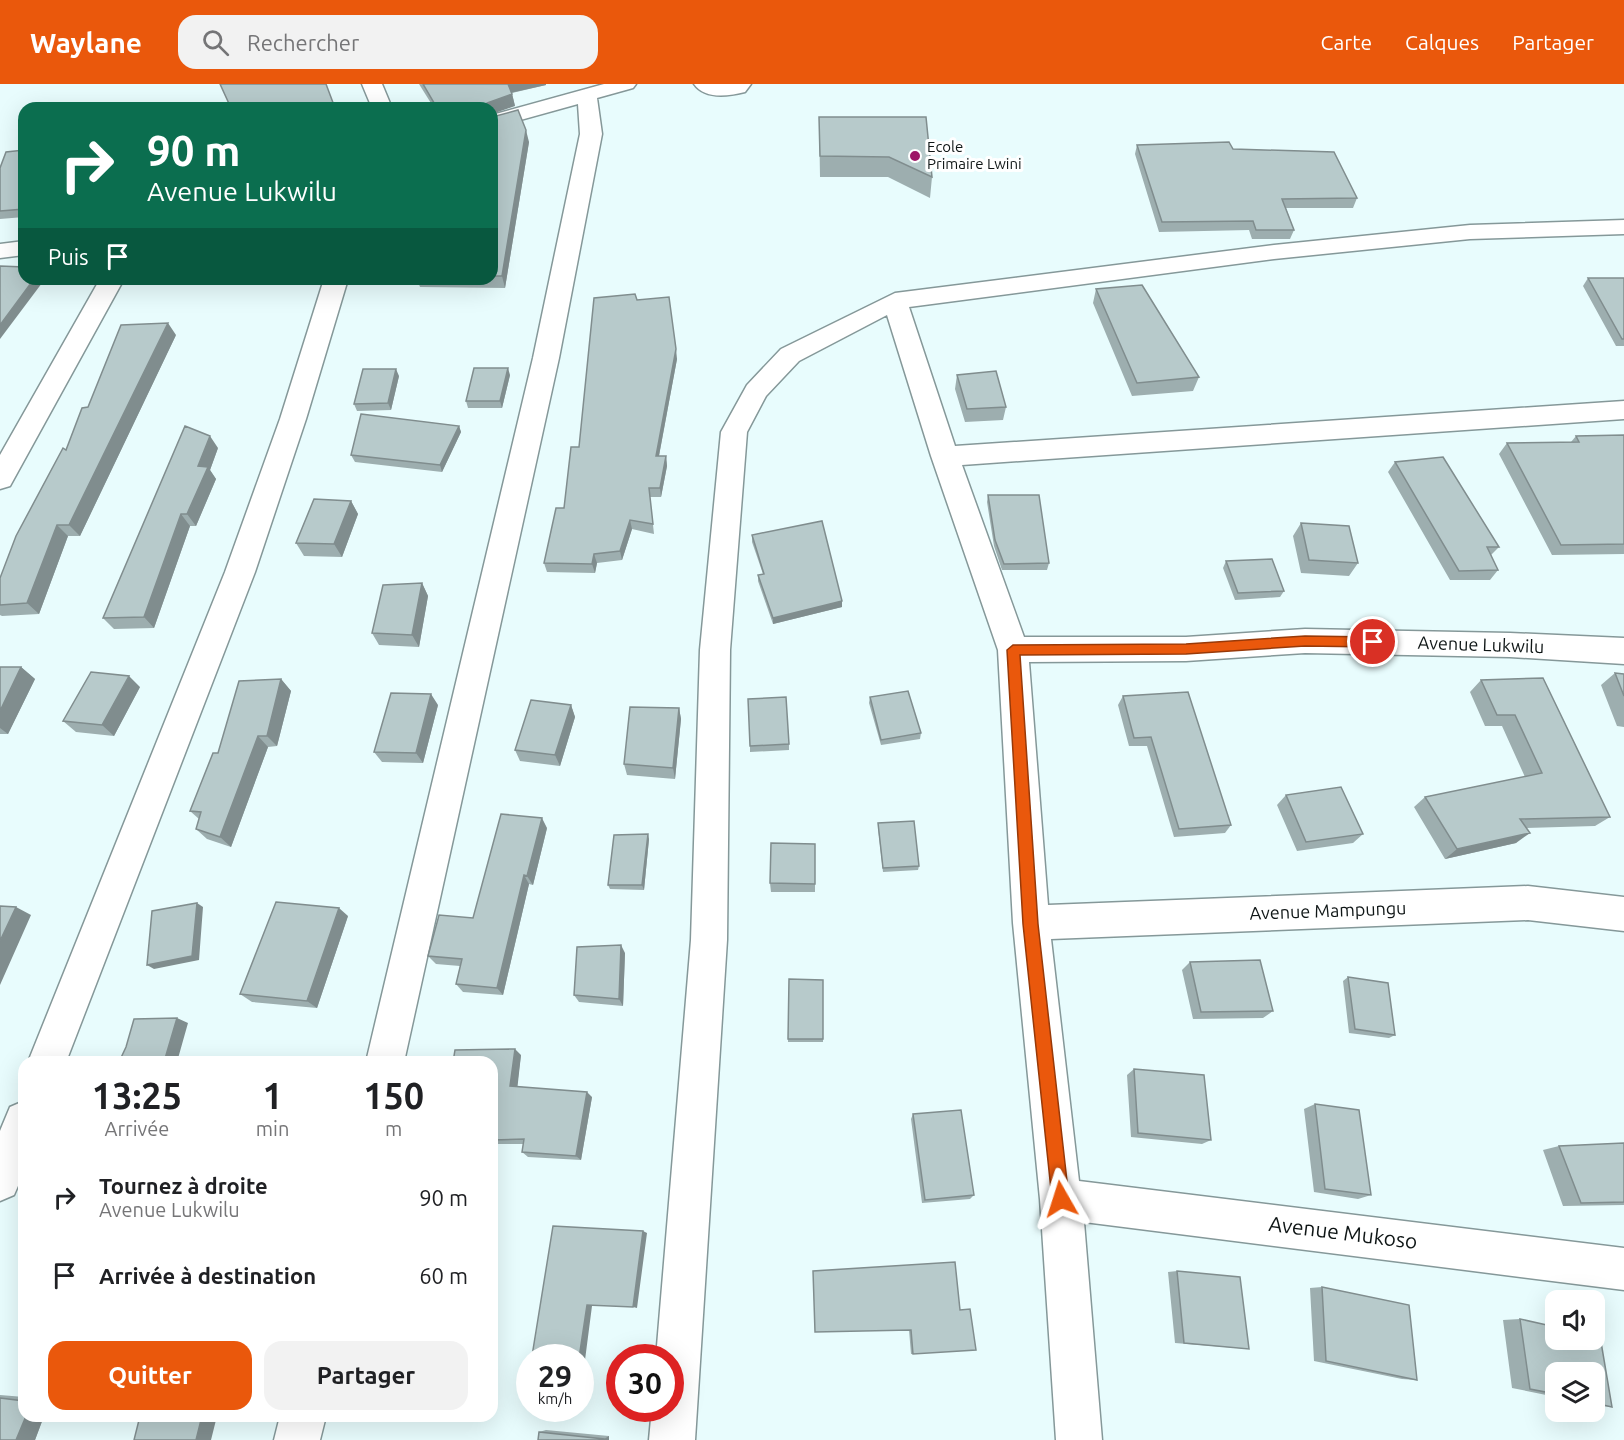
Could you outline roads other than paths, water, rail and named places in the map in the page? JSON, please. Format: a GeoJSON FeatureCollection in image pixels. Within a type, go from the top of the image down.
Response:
{"type":"FeatureCollection","features":[{"type":"Feature","properties":{"kind":"street"},"geometry":{"type":"LineString","coordinates":[[372,84],[380,102]]}},
{"type":"Feature","properties":{"kind":"street"},"geometry":{"type":"LineString","coordinates":[[498,120],[626,84]]}},
{"type":"Feature","properties":{"kind":"street"},"geometry":{"type":"LineString","coordinates":[[704,84],[722,90],[738,88],[741,84]]}},
{"type":"Feature","properties":{"kind":"street"},"geometry":{"type":"LineString","coordinates":[[386,1056],[546,358],[591,134],[588,96]]}},
{"type":"Feature","properties":{"kind":"street"},"geometry":{"type":"LineString","coordinates":[[672,1440],[709,940],[716,650],[734,432],[756,391],[790,355],[895,301],[1274,252],[1436,235],[1624,227]]}},
{"type":"Feature","properties":{"kind":"street"},"geometry":{"type":"LineString","coordinates":[[0,251],[18,249]]}},
{"type":"Feature","properties":{"kind":"street"},"geometry":{"type":"LineString","coordinates":[[0,479],[109,285]]}},
{"type":"Feature","properties":{"kind":"street"},"geometry":{"type":"LineString","coordinates":[[49,1056],[240,572],[293,419],[334,285]]}},
{"type":"Feature","properties":{"kind":"street"},"geometry":{"type":"LineString","coordinates":[[895,301],[945,456],[1013,650],[1030,924],[1061,1199],[1079,1440]]}},
{"type":"Feature","properties":{"kind":"street"},"geometry":{"type":"LineString","coordinates":[[945,456],[1624,410]]}},
{"type":"Feature","properties":{"kind":"street","name":"Avenue Lukwilu"},"geometry":{"type":"LineString","coordinates":[[1013,650],[1186,649],[1305,641],[1510,645],[1624,651]]}},
{"type":"Feature","properties":{"kind":"street","name":"Avenue Mampungu"},"geometry":{"type":"LineString","coordinates":[[1030,924],[1528,903],[1624,914]]}},
{"type":"Feature","properties":{"kind":"street"},"geometry":{"type":"LineString","coordinates":[[0,1181],[18,1135]]}},
{"type":"Feature","properties":{"kind":"street","name":"Avenue Mukoso"},"geometry":{"type":"LineString","coordinates":[[1061,1199],[1624,1269]]}},
{"type":"Feature","properties":{"kind":"street"},"geometry":{"type":"LineString","coordinates":[[297,1440],[302,1422]]}},
{"type":"Feature","properties":{"kind":"place","name":"Ecole Primaire Lwini"},"geometry":{"type":"Point","coordinates":[915,156]}}]}
